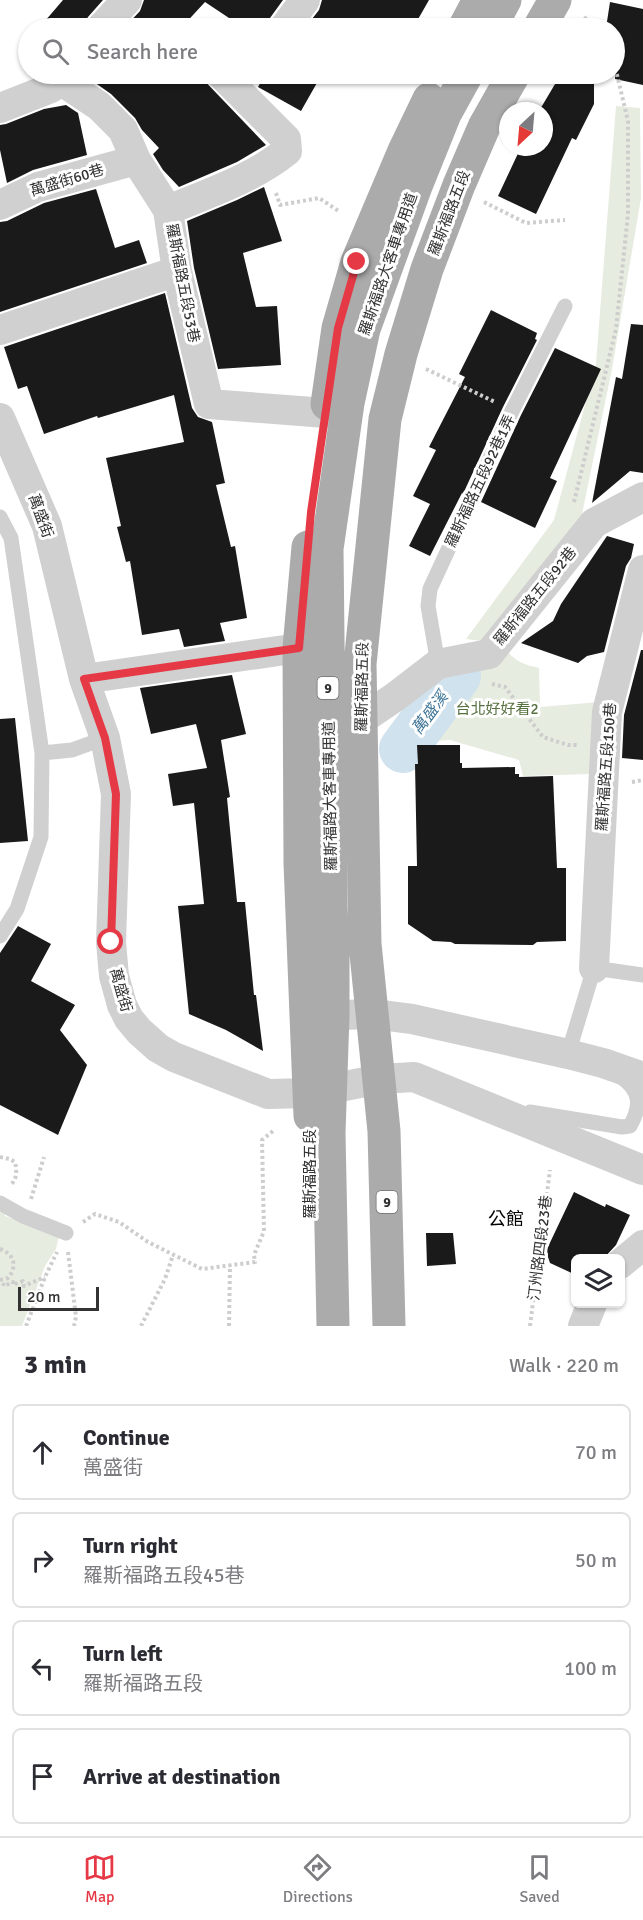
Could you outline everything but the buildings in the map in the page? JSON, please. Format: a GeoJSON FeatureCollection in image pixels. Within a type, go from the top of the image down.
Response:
{"type":"FeatureCollection","features":[{"type":"Feature","properties":{"kind":"main road"},"geometry":{"type":"LineString","coordinates":[[469,18],[479,0]]}},
{"type":"Feature","properties":{"kind":"main road"},"geometry":{"type":"LineString","coordinates":[[496,18],[506,0]]}},
{"type":"Feature","properties":{"kind":"main road"},"geometry":{"type":"LineString","coordinates":[[545,18],[555,0]]}},
{"type":"Feature","properties":{"kind":"main road","name":"羅斯福路五段"},"geometry":{"type":"LineString","coordinates":[[312,1326],[343,1086],[343,1015],[300,863],[299,648],[311,512],[338,328],[357,262],[404,151],[437,84]]}},
{"type":"Feature","properties":{"kind":"main road","name":"羅斯福路大客車專用道"},"geometry":{"type":"LineString","coordinates":[[351,1326],[343,1131],[343,1015],[327,549],[348,403],[364,329],[416,186],[445,114],[461,84]]}},
{"type":"Feature","properties":{"kind":"main road","name":"羅斯福路五段"},"geometry":{"type":"LineString","coordinates":[[364,944],[360,664],[385,420],[401,354],[427,269],[484,127],[508,84]]}},
{"type":"Feature","properties":{"kind":"main road","name":"羅斯福路大客車專用道"},"geometry":{"type":"LineString","coordinates":[[343,1015],[364,944]]}},
{"type":"Feature","properties":{"kind":"main road","name":"羅斯福路五段"},"geometry":{"type":"LineString","coordinates":[[343,1086],[385,1155],[389,1326]]}},
{"type":"Feature","properties":{"kind":"main road","name":"羅斯福路大客車專用道"},"geometry":{"type":"LineString","coordinates":[[333,1326],[329,1133],[343,1086]]}},
{"type":"Feature","properties":{"kind":"street"},"geometry":{"type":"LineString","coordinates":[[110,18],[127,0]]}},
{"type":"Feature","properties":{"kind":"street"},"geometry":{"type":"LineString","coordinates":[[292,18],[305,0]]}},
{"type":"Feature","properties":{"kind":"street"},"geometry":{"type":"LineString","coordinates":[[0,108],[56,84]]}},
{"type":"Feature","properties":{"kind":"street","name":"羅斯福路五段53巷"},"geometry":{"type":"LineString","coordinates":[[64,84],[99,106],[123,130],[136,160],[168,210],[177,271],[209,404],[326,413]]}},
{"type":"Feature","properties":{"kind":"street"},"geometry":{"type":"LineString","coordinates":[[168,210],[231,185],[268,167],[287,152],[285,139],[240,84]]}},
{"type":"Feature","properties":{"kind":"street","name":"萬盛街60巷"},"geometry":{"type":"LineString","coordinates":[[0,205],[38,187],[136,160]]}},
{"type":"Feature","properties":{"kind":"street"},"geometry":{"type":"LineString","coordinates":[[0,330],[177,271]]}},
{"type":"Feature","properties":{"kind":"street","name":"萬盛街"},"geometry":{"type":"LineString","coordinates":[[0,418],[47,526],[84,679],[105,738],[116,794],[111,942],[114,976],[122,1005],[129,1019],[139,1031],[158,1048],[174,1057],[268,1094],[414,1077],[643,1170]]}},
{"type":"Feature","properties":{"kind":"street","name":"羅斯福路五段92巷"},"geometry":{"type":"LineString","coordinates":[[361,720],[438,664],[489,654],[594,523],[643,497]]}},
{"type":"Feature","properties":{"kind":"street","name":"羅斯福路五段150巷"},"geometry":{"type":"LineString","coordinates":[[594,968],[607,712],[643,570]]}},
{"type":"Feature","properties":{"kind":"street"},"geometry":{"type":"LineString","coordinates":[[84,679],[299,648]]}},
{"type":"Feature","properties":{"kind":"street"},"geometry":{"type":"LineString","coordinates":[[343,1015],[412,1019],[568,1054],[643,1077]]}},
{"type":"Feature","properties":{"kind":"street"},"geometry":{"type":"LineString","coordinates":[[625,1261],[643,1245]]}},
{"type":"Feature","properties":{"kind":"street"},"geometry":{"type":"LineString","coordinates":[[583,1326],[590,1308]]}},
{"type":"Feature","properties":{"kind":"lane","name":"羅斯福路五段92巷1弄"},"geometry":{"type":"LineString","coordinates":[[438,664],[428,606],[430,590],[512,411],[565,306]]}},
{"type":"Feature","properties":{"kind":"lane"},"geometry":{"type":"LineString","coordinates":[[0,517],[11,538],[42,753],[42,837],[17,909],[0,936]]}},
{"type":"Feature","properties":{"kind":"lane"},"geometry":{"type":"LineString","coordinates":[[42,753],[72,750],[105,738]]}},
{"type":"Feature","properties":{"kind":"lane"},"geometry":{"type":"LineString","coordinates":[[0,910],[17,909]]}},
{"type":"Feature","properties":{"kind":"lane"},"geometry":{"type":"LineString","coordinates":[[568,1054],[594,968],[643,975]]}},
{"type":"Feature","properties":{"kind":"lane"},"geometry":{"type":"LineString","coordinates":[[482,1104],[622,1127],[630,1126],[638,1103],[636,1091],[630,1083],[603,1063]]}},
{"type":"Feature","properties":{"kind":"lane"},"geometry":{"type":"LineString","coordinates":[[0,1203],[23,1216],[66,1233]]}},
{"type":"Feature","properties":{"kind":"path"},"geometry":{"type":"LineString","coordinates":[[580,540],[571,518],[616,329],[628,214],[628,121],[620,84]]}},
{"type":"Feature","properties":{"kind":"path"},"geometry":{"type":"LineString","coordinates":[[268,167],[280,206],[319,198],[340,212]]}},
{"type":"Feature","properties":{"kind":"path"},"geometry":{"type":"LineString","coordinates":[[459,185],[485,203],[526,223],[565,220]]}},
{"type":"Feature","properties":{"kind":"path"},"geometry":{"type":"LineString","coordinates":[[443,377],[512,411]]}},
{"type":"Feature","properties":{"kind":"path"},"geometry":{"type":"LineString","coordinates":[[487,683],[505,687],[543,737],[568,746],[605,746]]}},
{"type":"Feature","properties":{"kind":"path"},"geometry":{"type":"LineString","coordinates":[[26,1326],[45,1277],[66,1233],[95,1214],[119,1222],[148,1242],[202,1269],[255,1262],[254,1255],[264,1231],[262,1140],[273,1131]]}},
{"type":"Feature","properties":{"kind":"path"},"geometry":{"type":"LineString","coordinates":[[0,1157],[15,1162],[17,1172],[11,1186],[5,1189]]}},
{"type":"Feature","properties":{"kind":"path"},"geometry":{"type":"LineString","coordinates":[[23,1216],[34,1193],[44,1157]]}},
{"type":"Feature","properties":{"kind":"path","name":"汀州路四段23巷"},"geometry":{"type":"LineString","coordinates":[[530,1326],[550,1170]]}},
{"type":"Feature","properties":{"kind":"path"},"geometry":{"type":"LineString","coordinates":[[66,1233],[76,1317],[74,1326]]}},
{"type":"Feature","properties":{"kind":"path"},"geometry":{"type":"LineString","coordinates":[[0,1249],[9,1253],[13,1258],[14,1267],[8,1278],[1,1282],[4,1286],[23,1281],[24,1286],[45,1277]]}},
{"type":"Feature","properties":{"kind":"path"},"geometry":{"type":"LineString","coordinates":[[141,1326],[165,1279],[173,1256]]}},
{"type":"Feature","properties":{"kind":"path"},"geometry":{"type":"LineString","coordinates":[[229,1326],[230,1265]]}},
{"type":"Feature","properties":{"kind":"green space"},"geometry":{"type":"Polygon","coordinates":[[[616,106],[640,108],[641,198],[612,369],[581,519],[482,641],[466,639],[554,520],[596,364],[616,106]]]}},
{"type":"Feature","properties":{"kind":"green space","name":"台北好好看2"},"geometry":{"type":"Polygon","coordinates":[[[508,652],[522,663],[539,668],[540,707],[599,702],[590,774],[523,776],[519,760],[450,740],[434,741],[460,684],[459,669],[508,652]]]}},
{"type":"Feature","properties":{"kind":"green space"},"geometry":{"type":"Polygon","coordinates":[[[0,1208],[3,1209],[5,1216],[59,1235],[56,1249],[45,1266],[22,1326],[0,1326],[0,1208]]]}},
{"type":"Feature","properties":{"kind":"waterway","name":"萬盛溪"},"geometry":{"type":"LineString","coordinates":[[403,749],[457,676]]}},
{"type":"Feature","properties":{"kind":"district","name":"公館"},"geometry":{"type":"Point","coordinates":[506,1219]}},
{"type":"Feature","properties":{"kind":"route"},"geometry":{"type":"LineString","coordinates":[[111,942],[116,794],[105,738],[84,679],[299,648],[311,512],[338,328],[357,262]]}}]}
